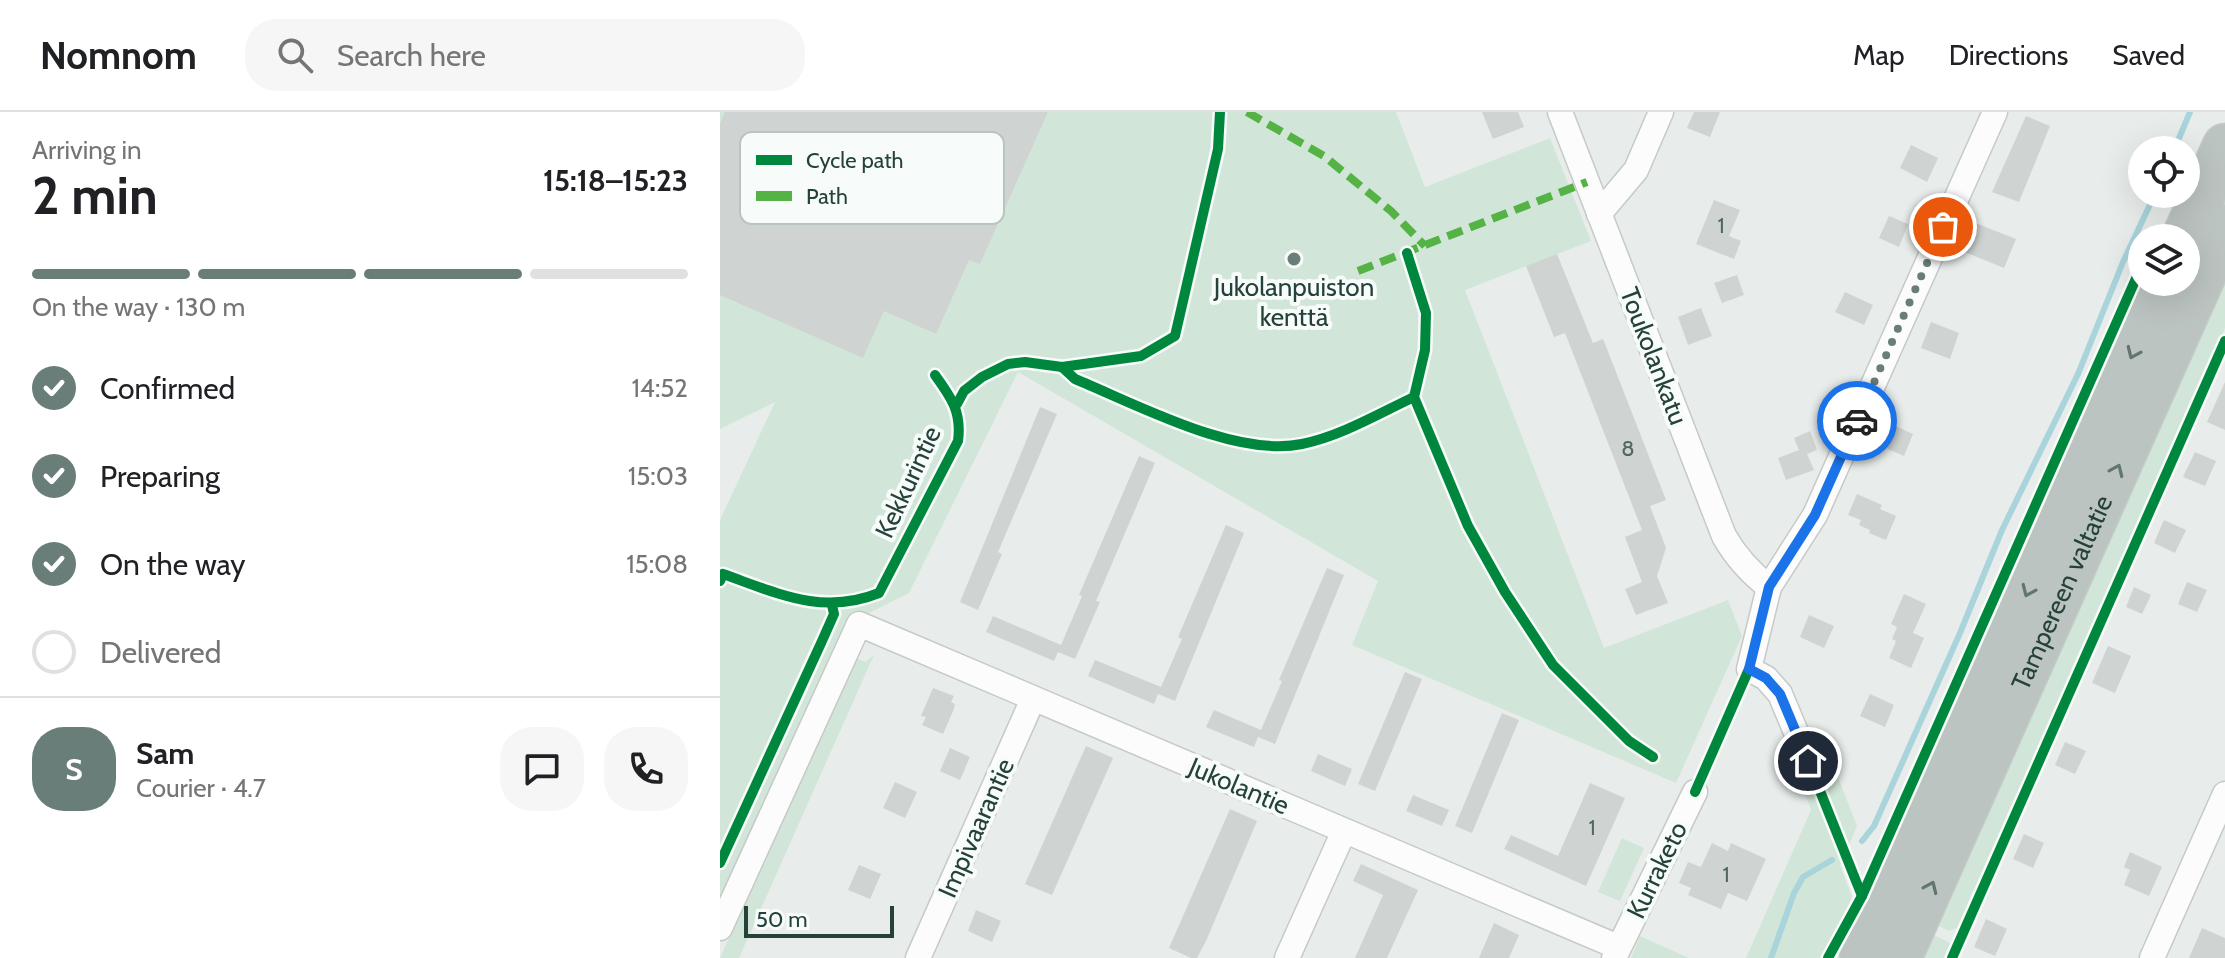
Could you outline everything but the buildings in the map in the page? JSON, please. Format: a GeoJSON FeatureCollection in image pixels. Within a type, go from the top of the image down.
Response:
{"type":"FeatureCollection","features":[{"type":"Feature","properties":{"kind":"highway"},"geometry":{"type":"LineString","coordinates":[[2190,224],[2225,146]]}},
{"type":"Feature","properties":{"kind":"highway","name":"Tampereen valtatie"},"geometry":{"type":"LineString","coordinates":[[1899,958],[2225,227]]}},
{"type":"Feature","properties":{"kind":"highway","name":"Tampereen valtatie"},"geometry":{"type":"LineString","coordinates":[[1862,958],[2159,296]]}},
{"type":"Feature","properties":{"kind":"street","name":"Toukolankatu"},"geometry":{"type":"LineString","coordinates":[[1560,112],[1724,536],[1736,558],[1769,587]]}},
{"type":"Feature","properties":{"kind":"street"},"geometry":{"type":"LineString","coordinates":[[1599,214],[1636,170],[1661,112]]}},
{"type":"Feature","properties":{"kind":"street"},"geometry":{"type":"LineString","coordinates":[[1808,761],[1780,694],[1766,678],[1749,669],[1769,587],[1815,515],[1995,112]]}},
{"type":"Feature","properties":{"kind":"street","name":"Jukolantie"},"geometry":{"type":"LineString","coordinates":[[720,928],[859,624],[1344,831],[1616,953]]}},
{"type":"Feature","properties":{"kind":"street","name":"Impivaarantie"},"geometry":{"type":"LineString","coordinates":[[918,958],[1033,699]]}},
{"type":"Feature","properties":{"kind":"street","name":"Kurraketo"},"geometry":{"type":"LineString","coordinates":[[1616,953],[1695,792]]}},
{"type":"Feature","properties":{"kind":"street"},"geometry":{"type":"LineString","coordinates":[[2152,958],[2225,794]]}},
{"type":"Feature","properties":{"kind":"street"},"geometry":{"type":"LineString","coordinates":[[1287,958],[1344,831]]}},
{"type":"Feature","properties":{"kind":"green space"},"geometry":{"type":"Polygon","coordinates":[[[720,112],[1396,112],[1425,187],[1550,138],[1591,241],[1465,290],[1604,648],[1728,600],[1742,636],[1676,783],[1352,645],[1378,581],[1018,372],[909,593],[861,617],[720,903],[720,520],[775,402],[720,429],[720,112]]]}},
{"type":"Feature","properties":{"kind":"green space"},"geometry":{"type":"Polygon","coordinates":[[[2225,257],[2225,328],[1957,928],[1949,931],[1939,926],[1983,828],[1978,825],[2225,257]]]}},
{"type":"Feature","properties":{"kind":"green space"},"geometry":{"type":"Polygon","coordinates":[[[874,655],[739,958],[720,958],[853,657],[865,662],[874,655]]]}},
{"type":"Feature","properties":{"kind":"green space"},"geometry":{"type":"Polygon","coordinates":[[[1832,762],[1857,826],[1840,865],[1852,897],[1849,906],[1822,958],[1746,958],[1811,810],[1798,774],[1832,762]]]}},
{"type":"Feature","properties":{"kind":"green space"},"geometry":{"type":"Polygon","coordinates":[[[1622,838],[1644,848],[1620,901],[1598,892],[1622,838]]]}},
{"type":"Feature","properties":{"kind":"green space"},"geometry":{"type":"Polygon","coordinates":[[[1928,932],[1950,943],[1944,958],[1917,958],[1928,932]]]}},
{"type":"Feature","properties":{"kind":"green space"},"geometry":{"type":"Polygon","coordinates":[[[1640,936],[1689,958],[1631,958],[1640,936]]]}},
{"type":"Feature","properties":{"kind":"waterway"},"geometry":{"type":"LineString","coordinates":[[2180,136],[2190,112]]}},
{"type":"Feature","properties":{"kind":"waterway"},"geometry":{"type":"LineString","coordinates":[[1862,841],[1874,826],[2002,530],[2078,374],[2148,208]]}},
{"type":"Feature","properties":{"kind":"waterway"},"geometry":{"type":"LineString","coordinates":[[1771,958],[1794,893],[1803,877],[1832,860]]}},
{"type":"Feature","properties":{"kind":"marked path"},"geometry":{"type":"LineString","coordinates":[[1247,112],[1324,156],[1391,211],[1425,246]]}},
{"type":"Feature","properties":{"kind":"marked path"},"geometry":{"type":"LineString","coordinates":[[1358,271],[1587,182]]}},
{"type":"Feature","properties":{"kind":"cycle path"},"geometry":{"type":"LineString","coordinates":[[957,404],[964,391],[982,377],[1008,364],[1025,362],[1062,367],[1141,356],[1175,336],[1218,149],[1220,112]]}},
{"type":"Feature","properties":{"kind":"cycle path"},"geometry":{"type":"LineString","coordinates":[[1407,253],[1426,313],[1425,350],[1414,397],[1468,526],[1505,592],[1553,665],[1629,741],[1653,757]]}},
{"type":"Feature","properties":{"kind":"cycle path"},"geometry":{"type":"LineString","coordinates":[[1828,958],[1862,896],[2128,296]]}},
{"type":"Feature","properties":{"kind":"cycle path"},"geometry":{"type":"LineString","coordinates":[[1952,958],[2225,341]]}},
{"type":"Feature","properties":{"kind":"cycle path"},"geometry":{"type":"LineString","coordinates":[[1062,367],[1075,379],[1187,426],[1247,443],[1276,446],[1302,444],[1331,436],[1414,397]]}},
{"type":"Feature","properties":{"kind":"cycle path","name":"Kekkurintie"},"geometry":{"type":"LineString","coordinates":[[720,581],[723,574],[781,594],[819,602],[858,600],[879,593],[958,441],[954,405],[935,375]]}},
{"type":"Feature","properties":{"kind":"cycle path"},"geometry":{"type":"LineString","coordinates":[[720,863],[834,614],[832,605]]}},
{"type":"Feature","properties":{"kind":"cycle path"},"geometry":{"type":"LineString","coordinates":[[1695,792],[1749,669]]}},
{"type":"Feature","properties":{"kind":"cycle path"},"geometry":{"type":"LineString","coordinates":[[1808,761],[1862,896]]}},
{"type":"Feature","properties":{"kind":"way so far"},"geometry":{"type":"LineString","coordinates":[[1857,421],[1943,227]]}},
{"type":"Feature","properties":{"kind":"place","name":"Jukolanpuiston kenttä"},"geometry":{"type":"Point","coordinates":[1294,259]}},
{"type":"Feature","properties":{"kind":"route"},"geometry":{"type":"LineString","coordinates":[[1808,761],[1780,694],[1766,678],[1749,669],[1769,587],[1815,515],[1857,421]]}}]}
